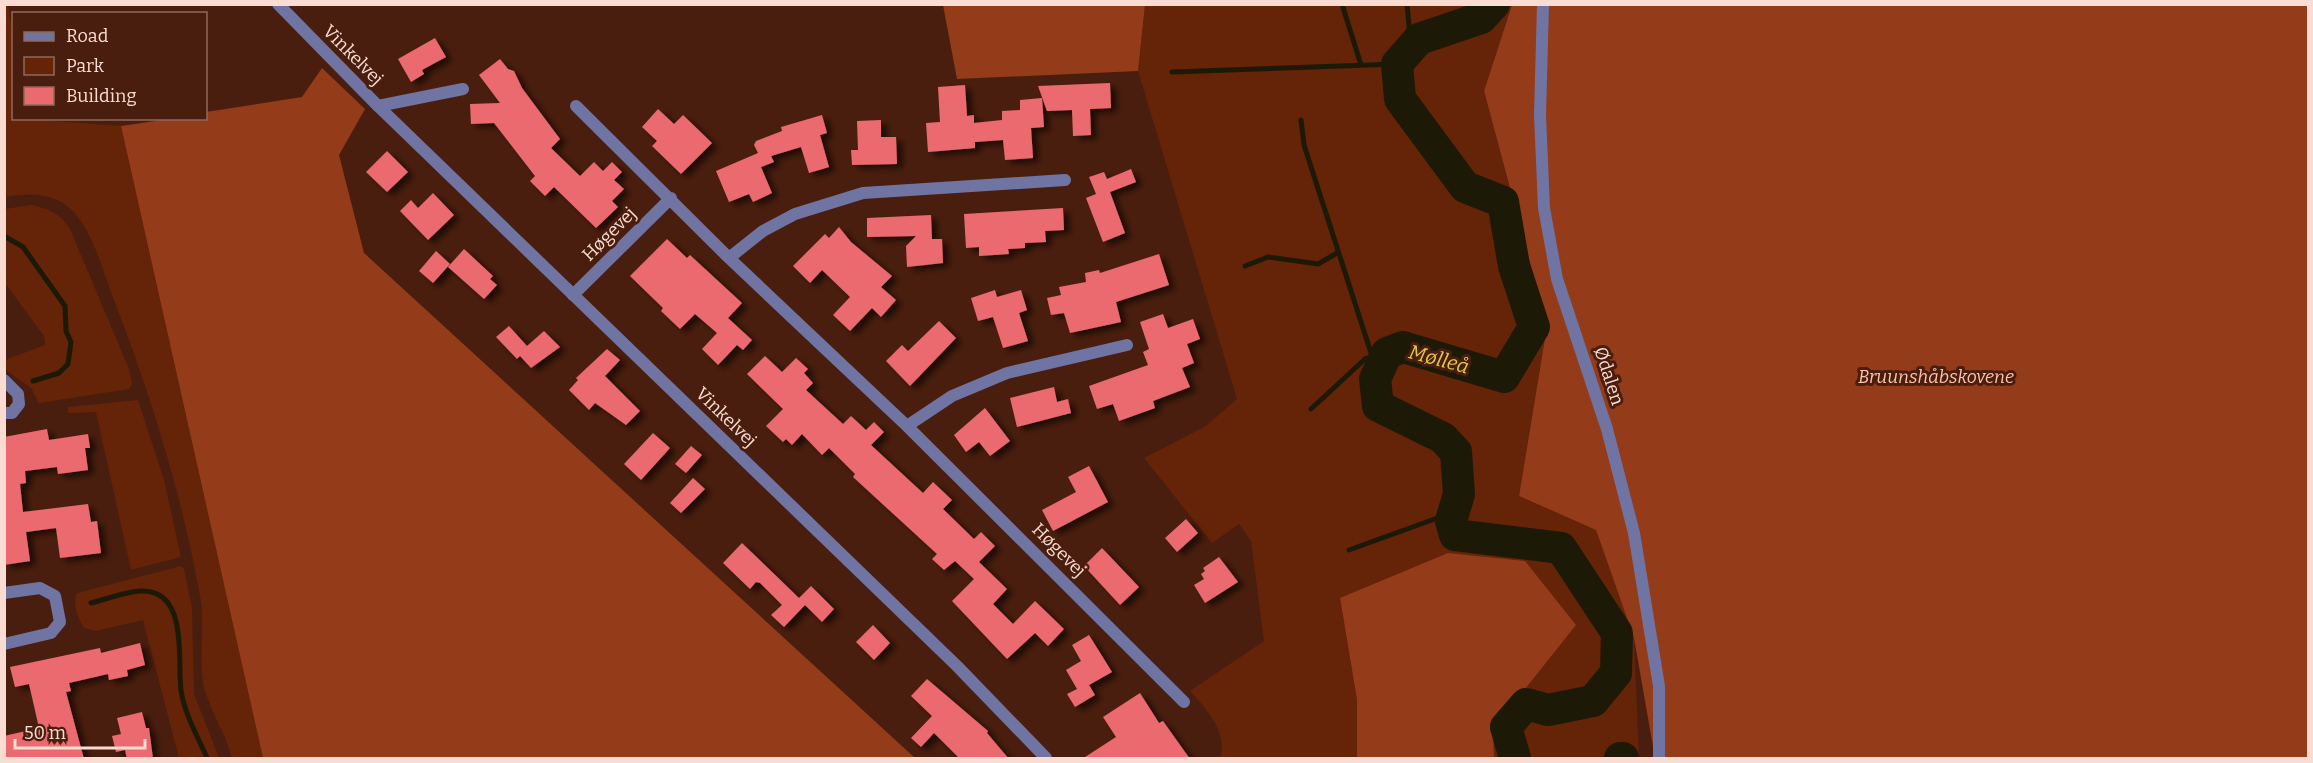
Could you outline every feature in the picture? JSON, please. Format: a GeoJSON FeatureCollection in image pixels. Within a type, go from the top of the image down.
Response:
{"type":"FeatureCollection","features":[{"type":"Feature","properties":{"kind":"street","name":"Vinkelvej"},"geometry":{"type":"LineString","coordinates":[[278,4],[378,105],[957,666],[1046,759]]}},
{"type":"Feature","properties":{"kind":"street","name":"Ødalen"},"geometry":{"type":"LineString","coordinates":[[1543,4],[1540,115],[1544,208],[1557,279],[1607,429],[1634,533],[1659,686],[1659,759]]}},
{"type":"Feature","properties":{"kind":"street","name":"Vinkelvej"},"geometry":{"type":"LineString","coordinates":[[378,105],[463,89]]}},
{"type":"Feature","properties":{"kind":"street","name":"Høgevej"},"geometry":{"type":"LineString","coordinates":[[576,105],[729,258],[907,426],[1184,702]]}},
{"type":"Feature","properties":{"kind":"street"},"geometry":{"type":"LineString","coordinates":[[729,258],[763,231],[795,214],[863,193],[1065,180]]}},
{"type":"Feature","properties":{"kind":"street","name":"Høgevej"},"geometry":{"type":"LineString","coordinates":[[573,295],[671,198]]}},
{"type":"Feature","properties":{"kind":"street"},"geometry":{"type":"LineString","coordinates":[[907,426],[952,396],[998,376],[1127,345]]}},
{"type":"Feature","properties":{"kind":"street"},"geometry":{"type":"LineString","coordinates":[[4,380],[18,394],[19,404],[12,413],[4,413]]}},
{"type":"Feature","properties":{"kind":"street"},"geometry":{"type":"LineString","coordinates":[[4,593],[40,588],[55,596],[60,622],[51,633],[4,644]]}},
{"type":"Feature","properties":{"kind":"green space"},"geometry":{"type":"Polygon","coordinates":[[[4,5],[8,5],[12,31],[12,120],[121,126],[263,758],[232,758],[205,691],[202,668],[202,608],[175,485],[154,412],[92,240],[74,212],[57,200],[26,194],[5,197],[4,5]]]}},
{"type":"Feature","properties":{"kind":"green space"},"geometry":{"type":"Polygon","coordinates":[[[943,5],[1145,5],[1138,71],[957,79],[943,5]]]}},
{"type":"Feature","properties":{"kind":"green space"},"geometry":{"type":"Polygon","coordinates":[[[1145,5],[1512,5],[1484,91],[1547,326],[1519,496],[1596,530],[1634,638],[1639,758],[1494,758],[1493,729],[1513,707],[1340,598],[1357,700],[1357,758],[1220,758],[1222,748],[1219,730],[1190,691],[1264,641],[1251,541],[1239,524],[1212,543],[1144,458],[1206,426],[1237,399],[1138,71],[1145,5]]]}},
{"type":"Feature","properties":{"kind":"green space","name":"Bruunshåbskovene"},"geometry":{"type":"Polygon","coordinates":[[[1512,5],[2308,5],[2308,758],[1655,758],[1634,638],[1596,530],[1519,496],[1547,326],[1484,91],[1512,5]]]}},
{"type":"Feature","properties":{"kind":"green space"},"geometry":{"type":"Polygon","coordinates":[[[322,68],[365,109],[339,155],[364,253],[915,758],[263,758],[121,126],[162,120],[207,120],[207,112],[302,97],[322,68]]]}},
{"type":"Feature","properties":{"kind":"green space"},"geometry":{"type":"Polygon","coordinates":[[[31,205],[54,212],[70,229],[129,369],[132,383],[129,389],[39,403],[31,388],[6,370],[5,360],[45,345],[44,336],[5,283],[5,209],[31,205]]]}},
{"type":"Feature","properties":{"kind":"green space"},"geometry":{"type":"Polygon","coordinates":[[[138,400],[164,480],[181,557],[131,570],[96,412],[68,413],[68,407],[138,400]]]}},
{"type":"Feature","properties":{"kind":"green space"},"geometry":{"type":"Polygon","coordinates":[[[1448,553],[1525,561],[1576,625],[1493,729],[1494,758],[1357,758],[1357,700],[1340,598],[1448,553]]]}},
{"type":"Feature","properties":{"kind":"green space"},"geometry":{"type":"Polygon","coordinates":[[[181,566],[184,569],[192,608],[194,694],[219,758],[179,758],[143,620],[96,631],[84,628],[75,606],[77,593],[181,566]]]}},
{"type":"Feature","properties":{"kind":"building"},"geometry":{"type":"Polygon","coordinates":[[[435,38],[446,57],[422,70],[424,74],[411,82],[398,59],[435,38]]]}},
{"type":"Feature","properties":{"kind":"building"},"geometry":{"type":"Polygon","coordinates":[[[500,59],[508,69],[514,71],[522,88],[560,139],[551,148],[580,176],[594,162],[603,171],[612,162],[622,172],[614,180],[624,189],[612,201],[618,207],[596,228],[554,187],[545,196],[530,181],[535,176],[494,123],[471,124],[470,104],[500,103],[479,75],[500,59]]]}},
{"type":"Feature","properties":{"kind":"building"},"geometry":{"type":"Polygon","coordinates":[[[1110,83],[1111,108],[1090,109],[1091,135],[1073,136],[1072,110],[1047,111],[1038,86],[1110,83]]]}},
{"type":"Feature","properties":{"kind":"building"},"geometry":{"type":"Polygon","coordinates":[[[965,85],[967,116],[974,115],[974,123],[1002,120],[1002,111],[1020,110],[1020,100],[1042,98],[1044,127],[1031,128],[1033,158],[1005,160],[1003,140],[975,142],[975,148],[928,152],[926,123],[940,122],[938,87],[965,85]]]}},
{"type":"Feature","properties":{"kind":"building"},"geometry":{"type":"Polygon","coordinates":[[[658,109],[674,124],[683,115],[712,143],[681,174],[652,146],[657,141],[642,127],[658,109]]]}},
{"type":"Feature","properties":{"kind":"building"},"geometry":{"type":"Polygon","coordinates":[[[822,115],[827,133],[820,135],[829,167],[809,173],[801,147],[771,156],[774,162],[761,167],[772,193],[753,202],[749,194],[729,202],[716,171],[758,153],[754,145],[756,141],[782,131],[781,127],[822,115]]]}},
{"type":"Feature","properties":{"kind":"building"},"geometry":{"type":"Polygon","coordinates":[[[881,120],[881,137],[896,137],[897,164],[852,165],[851,150],[858,150],[857,121],[881,120]]]}},
{"type":"Feature","properties":{"kind":"building"},"geometry":{"type":"Polygon","coordinates":[[[387,151],[408,172],[387,192],[366,172],[387,151]]]}},
{"type":"Feature","properties":{"kind":"building"},"geometry":{"type":"Polygon","coordinates":[[[1131,169],[1136,182],[1110,192],[1125,233],[1103,242],[1086,198],[1096,194],[1089,177],[1104,172],[1107,179],[1131,169]]]}},
{"type":"Feature","properties":{"kind":"building"},"geometry":{"type":"Polygon","coordinates":[[[433,193],[454,215],[428,240],[400,211],[411,200],[418,208],[433,193]]]}},
{"type":"Feature","properties":{"kind":"building"},"geometry":{"type":"Polygon","coordinates":[[[1063,208],[1064,230],[1045,231],[1046,242],[1025,243],[1025,248],[1008,249],[1009,254],[979,256],[979,247],[966,248],[964,214],[1063,208]]]}},
{"type":"Feature","properties":{"kind":"building"},"geometry":{"type":"Polygon","coordinates":[[[931,215],[932,239],[942,239],[943,263],[907,267],[906,246],[916,236],[867,237],[867,218],[931,215]]]}},
{"type":"Feature","properties":{"kind":"building"},"geometry":{"type":"Polygon","coordinates":[[[839,227],[851,242],[892,276],[881,287],[896,300],[881,317],[872,308],[850,331],[833,315],[850,297],[822,270],[810,283],[793,266],[825,234],[829,238],[839,227]]]}},
{"type":"Feature","properties":{"kind":"building"},"geometry":{"type":"Polygon","coordinates":[[[667,239],[687,258],[690,255],[742,303],[728,318],[752,340],[743,350],[737,345],[718,365],[702,349],[717,333],[695,314],[680,329],[661,311],[663,308],[630,276],[667,239]]]}},
{"type":"Feature","properties":{"kind":"building"},"geometry":{"type":"Polygon","coordinates":[[[464,249],[493,276],[490,279],[497,285],[484,299],[448,267],[464,249]]]}},
{"type":"Feature","properties":{"kind":"building"},"geometry":{"type":"Polygon","coordinates":[[[436,251],[450,264],[433,283],[419,271],[436,251]]]}},
{"type":"Feature","properties":{"kind":"building"},"geometry":{"type":"Polygon","coordinates":[[[1159,254],[1169,285],[1116,302],[1121,322],[1070,333],[1064,313],[1051,315],[1047,298],[1061,295],[1059,287],[1086,282],[1085,273],[1099,270],[1100,273],[1159,254]]]}},
{"type":"Feature","properties":{"kind":"building"},"geometry":{"type":"Polygon","coordinates":[[[995,290],[997,297],[1021,290],[1027,310],[1019,313],[1028,341],[1003,348],[993,317],[978,321],[971,298],[995,290]]]}},
{"type":"Feature","properties":{"kind":"building"},"geometry":{"type":"Polygon","coordinates":[[[1163,314],[1168,328],[1193,319],[1200,339],[1187,344],[1194,363],[1182,368],[1190,387],[1153,401],[1155,408],[1119,421],[1113,404],[1097,409],[1089,386],[1148,365],[1143,352],[1149,349],[1140,322],[1163,314]]]}},
{"type":"Feature","properties":{"kind":"building"},"geometry":{"type":"Polygon","coordinates":[[[939,321],[956,338],[910,386],[886,361],[902,345],[908,351],[939,321]]]}},
{"type":"Feature","properties":{"kind":"building"},"geometry":{"type":"Polygon","coordinates":[[[509,326],[527,346],[544,331],[560,347],[531,368],[520,356],[517,359],[496,337],[509,326]]]}},
{"type":"Feature","properties":{"kind":"building"},"geometry":{"type":"Polygon","coordinates":[[[607,349],[620,360],[605,376],[640,411],[626,425],[595,403],[589,410],[569,390],[578,380],[576,378],[607,349]]]}},
{"type":"Feature","properties":{"kind":"building"},"geometry":{"type":"Polygon","coordinates":[[[765,356],[782,372],[796,358],[808,369],[804,373],[813,383],[806,390],[843,424],[851,416],[866,430],[874,422],[884,432],[871,445],[923,493],[933,482],[952,500],[943,509],[974,539],[981,532],[995,546],[979,562],[1007,589],[993,604],[1013,624],[1035,601],[1064,629],[1048,646],[1035,633],[1007,659],[952,601],[974,579],[955,561],[944,570],[932,559],[937,554],[853,477],[855,474],[829,448],[822,455],[802,434],[792,445],[786,439],[783,442],[766,426],[783,409],[747,374],[765,356]]]}},
{"type":"Feature","properties":{"kind":"building"},"geometry":{"type":"Polygon","coordinates":[[[1054,387],[1057,402],[1068,399],[1071,413],[1017,427],[1010,398],[1054,387]]]}},
{"type":"Feature","properties":{"kind":"building"},"geometry":{"type":"Polygon","coordinates":[[[985,408],[1010,441],[990,456],[979,442],[966,452],[954,435],[985,408]]]}},
{"type":"Feature","properties":{"kind":"building"},"geometry":{"type":"Polygon","coordinates":[[[47,429],[49,440],[88,434],[90,448],[85,448],[88,470],[58,474],[57,467],[25,471],[26,483],[20,484],[23,512],[88,504],[91,522],[97,521],[101,553],[60,558],[56,528],[26,532],[30,561],[4,565],[4,437],[47,429]]]}},
{"type":"Feature","properties":{"kind":"building"},"geometry":{"type":"Polygon","coordinates":[[[653,433],[670,448],[641,480],[624,464],[653,433]]]}},
{"type":"Feature","properties":{"kind":"building"},"geometry":{"type":"Polygon","coordinates":[[[691,446],[702,455],[686,473],[675,464],[691,446]]]}},
{"type":"Feature","properties":{"kind":"building"},"geometry":{"type":"Polygon","coordinates":[[[1089,466],[1108,502],[1053,531],[1042,510],[1076,492],[1068,477],[1089,466]]]}},
{"type":"Feature","properties":{"kind":"building"},"geometry":{"type":"Polygon","coordinates":[[[693,478],[705,489],[681,513],[670,503],[693,478]]]}},
{"type":"Feature","properties":{"kind":"building"},"geometry":{"type":"Polygon","coordinates":[[[1186,519],[1198,533],[1177,552],[1165,538],[1186,519]]]}},
{"type":"Feature","properties":{"kind":"building"},"geometry":{"type":"Polygon","coordinates":[[[742,543],[799,598],[811,586],[834,609],[822,622],[805,605],[784,627],[771,615],[782,605],[760,583],[756,582],[750,589],[723,563],[742,543]]]}},
{"type":"Feature","properties":{"kind":"building"},"geometry":{"type":"Polygon","coordinates":[[[1102,548],[1139,587],[1120,605],[1084,566],[1102,548]]]}},
{"type":"Feature","properties":{"kind":"building"},"geometry":{"type":"Polygon","coordinates":[[[1219,557],[1238,582],[1205,603],[1194,585],[1204,579],[1201,574],[1205,571],[1203,568],[1219,557]]]}},
{"type":"Feature","properties":{"kind":"building"},"geometry":{"type":"Polygon","coordinates":[[[873,625],[890,643],[874,660],[856,642],[873,625]]]}},
{"type":"Feature","properties":{"kind":"building"},"geometry":{"type":"Polygon","coordinates":[[[1089,635],[1112,672],[1089,685],[1095,695],[1075,707],[1067,694],[1077,689],[1066,670],[1081,661],[1072,645],[1089,635]]]}},
{"type":"Feature","properties":{"kind":"building"},"geometry":{"type":"Polygon","coordinates":[[[140,643],[145,665],[127,670],[128,676],[109,680],[108,674],[69,683],[71,691],[66,692],[84,759],[4,759],[4,736],[39,728],[29,684],[15,687],[10,667],[100,648],[101,653],[140,643]]]}},
{"type":"Feature","properties":{"kind":"building"},"geometry":{"type":"Polygon","coordinates":[[[927,679],[988,731],[987,733],[1009,759],[960,759],[934,733],[921,747],[911,738],[932,716],[911,696],[927,679]]]}},
{"type":"Feature","properties":{"kind":"building"},"geometry":{"type":"Polygon","coordinates":[[[1140,693],[1159,723],[1163,721],[1190,759],[1082,759],[1116,737],[1103,717],[1140,693]]]}},
{"type":"Feature","properties":{"kind":"building"},"geometry":{"type":"Polygon","coordinates":[[[142,712],[146,728],[149,728],[153,759],[127,759],[125,750],[116,752],[112,736],[121,734],[117,718],[142,712]]]}},
{"type":"Feature","properties":{"kind":"waterway"},"geometry":{"type":"LineString","coordinates":[[1342,4],[1361,65]]}},
{"type":"Feature","properties":{"kind":"waterway"},"geometry":{"type":"LineString","coordinates":[[1407,4],[1411,48]]}},
{"type":"Feature","properties":{"kind":"waterway","name":"Mølleå"},"geometry":{"type":"LineString","coordinates":[[1494,4],[1481,18],[1419,39],[1397,64],[1400,99],[1465,187],[1503,202],[1514,266],[1534,327],[1504,377],[1403,347],[1387,353],[1375,379],[1378,406],[1443,438],[1456,452],[1459,494],[1451,521],[1455,535],[1561,548],[1617,633],[1616,673],[1593,701],[1548,710],[1526,704],[1506,727],[1515,758]]}},
{"type":"Feature","properties":{"kind":"waterway"},"geometry":{"type":"LineString","coordinates":[[1172,72],[1397,64]]}},
{"type":"Feature","properties":{"kind":"waterway"},"geometry":{"type":"LineString","coordinates":[[1301,120],[1304,145],[1372,356]]}},
{"type":"Feature","properties":{"kind":"waterway"},"geometry":{"type":"LineString","coordinates":[[4,236],[23,247],[65,306],[66,331],[71,342],[68,364],[59,373],[33,381]]}},
{"type":"Feature","properties":{"kind":"waterway"},"geometry":{"type":"LineString","coordinates":[[1245,266],[1268,257],[1318,264],[1337,253]]}},
{"type":"Feature","properties":{"kind":"waterway"},"geometry":{"type":"LineString","coordinates":[[1311,409],[1365,359],[1387,353]]}},
{"type":"Feature","properties":{"kind":"waterway"},"geometry":{"type":"LineString","coordinates":[[1349,550],[1454,512]]}},
{"type":"Feature","properties":{"kind":"waterway"},"geometry":{"type":"LineString","coordinates":[[91,603],[140,591],[156,593],[167,601],[177,628],[183,699],[207,758]]}}]}
